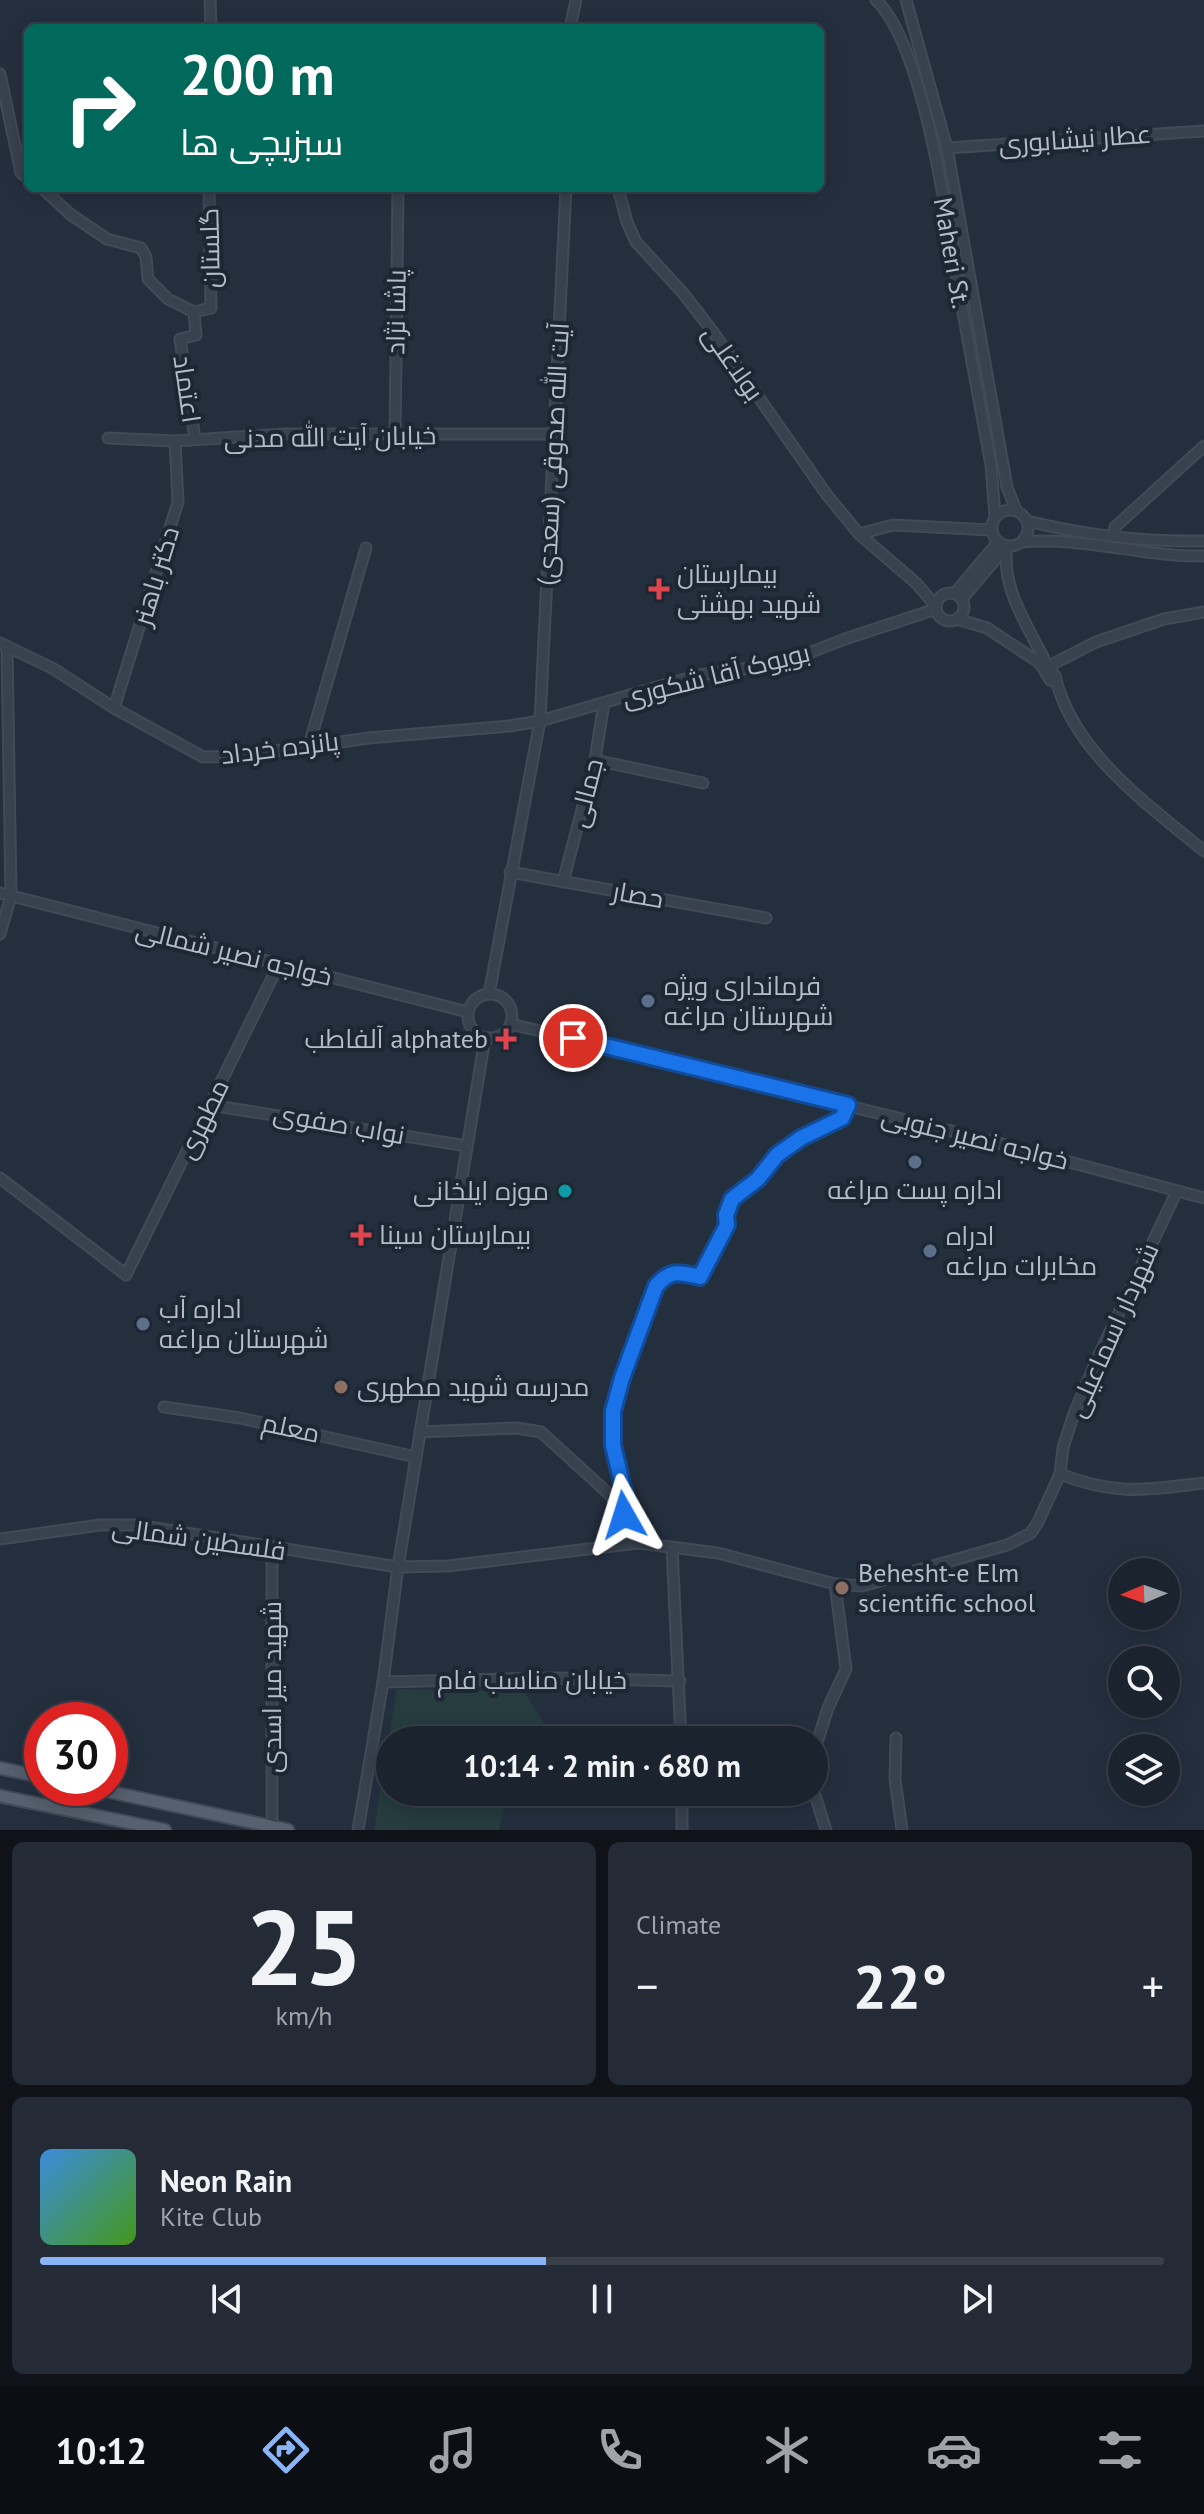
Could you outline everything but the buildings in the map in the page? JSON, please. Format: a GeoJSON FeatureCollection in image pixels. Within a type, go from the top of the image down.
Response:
{"type":"FeatureCollection","features":[{"type":"Feature","properties":{"kind":"main road"},"geometry":{"type":"LineString","coordinates":[[0,1768],[24,1773]]}},
{"type":"Feature","properties":{"kind":"main road"},"geometry":{"type":"LineString","coordinates":[[0,1796],[165,1830]]}},
{"type":"Feature","properties":{"kind":"main road"},"geometry":{"type":"LineString","coordinates":[[128,1796],[288,1830]]}},
{"type":"Feature","properties":{"kind":"street"},"geometry":{"type":"LineString","coordinates":[[210,0],[211,24]]}},
{"type":"Feature","properties":{"kind":"street"},"geometry":{"type":"LineString","coordinates":[[566,0],[571,24]]}},
{"type":"Feature","properties":{"kind":"street"},"geometry":{"type":"LineString","coordinates":[[571,24],[576,0]]}},
{"type":"Feature","properties":{"kind":"street","name":"Maheri St."},"geometry":{"type":"LineString","coordinates":[[876,0],[888,13],[911,62],[931,142],[995,488],[995,516]]}},
{"type":"Feature","properties":{"kind":"street"},"geometry":{"type":"LineString","coordinates":[[883,0],[888,13]]}},
{"type":"Feature","properties":{"kind":"street","name":"Maheri St."},"geometry":{"type":"LineString","coordinates":[[906,0],[947,148],[1007,487],[1016,510]]}},
{"type":"Feature","properties":{"kind":"street"},"geometry":{"type":"LineString","coordinates":[[912,18],[915,0]]}},
{"type":"Feature","properties":{"kind":"street"},"geometry":{"type":"LineString","coordinates":[[911,62],[916,57],[924,60]]}},
{"type":"Feature","properties":{"kind":"street"},"geometry":{"type":"LineString","coordinates":[[0,74],[21,173],[24,175]]}},
{"type":"Feature","properties":{"kind":"street","name":"عطار نیشابوری"},"geometry":{"type":"LineString","coordinates":[[947,148],[1204,131]]}},
{"type":"Feature","properties":{"kind":"street"},"geometry":{"type":"LineString","coordinates":[[46,192],[70,214],[107,239],[141,248],[146,257],[148,279],[168,299],[194,312]]}},
{"type":"Feature","properties":{"kind":"street","name":"گلستان"},"geometry":{"type":"LineString","coordinates":[[194,312],[211,308],[209,192]]}},
{"type":"Feature","properties":{"kind":"street","name":"پاشا نژاد"},"geometry":{"type":"LineString","coordinates":[[395,436],[398,192]]}},
{"type":"Feature","properties":{"kind":"street","name":"آیت الله صدوقی (سعدی)"},"geometry":{"type":"LineString","coordinates":[[489,994],[540,721],[566,192]]}},
{"type":"Feature","properties":{"kind":"street","name":"بولاغلی"},"geometry":{"type":"LineString","coordinates":[[619,192],[636,242],[683,293],[713,332],[827,495],[859,534],[916,583],[936,607]]}},
{"type":"Feature","properties":{"kind":"street","name":"اعتماد"},"geometry":{"type":"LineString","coordinates":[[194,312],[196,335],[180,339],[195,439]]}},
{"type":"Feature","properties":{"kind":"street","name":"خیابان آیت الله مدنی"},"geometry":{"type":"LineString","coordinates":[[108,438],[175,441],[285,434],[552,434]]}},
{"type":"Feature","properties":{"kind":"street","name":"دکتر باهنر"},"geometry":{"type":"LineString","coordinates":[[114,708],[178,502],[175,441]]}},
{"type":"Feature","properties":{"kind":"street"},"geometry":{"type":"LineString","coordinates":[[1114,535],[1115,527],[1204,446]]}},
{"type":"Feature","properties":{"kind":"street"},"geometry":{"type":"LineString","coordinates":[[991,530],[995,516],[1005,510],[1016,510],[1027,521],[1172,542],[1204,541]]}},
{"type":"Feature","properties":{"kind":"street"},"geometry":{"type":"LineString","coordinates":[[1021,542],[1027,533],[1027,521]]}},
{"type":"Feature","properties":{"kind":"street"},"geometry":{"type":"LineString","coordinates":[[859,534],[893,525],[991,530],[1002,544],[1007,582],[1067,711],[1108,767],[1204,851]]}},
{"type":"Feature","properties":{"kind":"street"},"geometry":{"type":"LineString","coordinates":[[958,596],[1002,544],[1051,539],[1145,553],[1204,556]]}},
{"type":"Feature","properties":{"kind":"street"},"geometry":{"type":"LineString","coordinates":[[309,745],[366,548]]}},
{"type":"Feature","properties":{"kind":"street"},"geometry":{"type":"LineString","coordinates":[[958,596],[942,594],[936,607],[944,620],[957,619],[987,628],[1044,662]]}},
{"type":"Feature","properties":{"kind":"street"},"geometry":{"type":"LineString","coordinates":[[957,619],[963,612],[958,596]]}},
{"type":"Feature","properties":{"kind":"street","name":"بویوک آقا شکوری"},"geometry":{"type":"LineString","coordinates":[[540,721],[699,675],[780,664],[936,607]]}},
{"type":"Feature","properties":{"kind":"street"},"geometry":{"type":"LineString","coordinates":[[1044,662],[1164,619],[1204,612]]}},
{"type":"Feature","properties":{"kind":"street"},"geometry":{"type":"LineString","coordinates":[[0,934],[11,896],[4,644]]}},
{"type":"Feature","properties":{"kind":"street","name":"پانزده خرداد"},"geometry":{"type":"LineString","coordinates":[[4,644],[52,668],[114,708],[203,757],[241,756],[309,745],[540,721]]}},
{"type":"Feature","properties":{"kind":"street","name":"جمالی"},"geometry":{"type":"LineString","coordinates":[[563,882],[595,760],[604,703]]}},
{"type":"Feature","properties":{"kind":"street"},"geometry":{"type":"LineString","coordinates":[[595,760],[703,783]]}},
{"type":"Feature","properties":{"kind":"street","name":"حصار"},"geometry":{"type":"LineString","coordinates":[[510,872],[766,918]]}},
{"type":"Feature","properties":{"kind":"street","name":"خواجه نصیر شمالی"},"geometry":{"type":"LineString","coordinates":[[0,893],[468,1012]]}},
{"type":"Feature","properties":{"kind":"street","name":"مطهری"},"geometry":{"type":"LineString","coordinates":[[0,1178],[126,1275],[279,964]]}},
{"type":"Feature","properties":{"kind":"street"},"geometry":{"type":"LineString","coordinates":[[489,994],[497,995],[512,1010],[511,1024],[498,1038],[485,1038],[473,1031],[468,1019],[468,1012],[478,997],[489,994]]}},
{"type":"Feature","properties":{"kind":"street","name":"خواجه نصیر جنوبی"},"geometry":{"type":"LineString","coordinates":[[511,1024],[848,1105],[1204,1198]]}},
{"type":"Feature","properties":{"kind":"street"},"geometry":{"type":"LineString","coordinates":[[358,1830],[485,1038]]}},
{"type":"Feature","properties":{"kind":"street","name":"نواب صفوی"},"geometry":{"type":"LineString","coordinates":[[210,1105],[467,1146]]}},
{"type":"Feature","properties":{"kind":"street"},"geometry":{"type":"LineString","coordinates":[[624,1515],[625,1496],[613,1445],[613,1411],[656,1286],[665,1275],[675,1273],[700,1277],[727,1225],[726,1215],[732,1199],[758,1179],[777,1155],[801,1138],[842,1118],[848,1105]]}},
{"type":"Feature","properties":{"kind":"street","name":"شهردار اسماعیلی"},"geometry":{"type":"LineString","coordinates":[[672,1548],[718,1553],[835,1584],[862,1586],[1007,1545],[1025,1537],[1038,1522],[1060,1474],[1063,1448],[1073,1416],[1177,1191]]}},
{"type":"Feature","properties":{"kind":"street","name":"معلم"},"geometry":{"type":"LineString","coordinates":[[164,1407],[240,1418],[416,1457]]}},
{"type":"Feature","properties":{"kind":"street"},"geometry":{"type":"LineString","coordinates":[[420,1432],[517,1428],[541,1432],[610,1495],[638,1543]]}},
{"type":"Feature","properties":{"kind":"street"},"geometry":{"type":"LineString","coordinates":[[1060,1474],[1090,1486],[1115,1490],[1152,1490],[1204,1483]]}},
{"type":"Feature","properties":{"kind":"street","name":"فلسطین شمالی"},"geometry":{"type":"LineString","coordinates":[[0,1539],[100,1525],[137,1525],[398,1567],[484,1562],[638,1543],[672,1548]]}},
{"type":"Feature","properties":{"kind":"street","name":"شهید میر اسدی"},"geometry":{"type":"LineString","coordinates":[[272,1548],[272,1827]]}},
{"type":"Feature","properties":{"kind":"street"},"geometry":{"type":"LineString","coordinates":[[672,1548],[681,1726]]}},
{"type":"Feature","properties":{"kind":"street"},"geometry":{"type":"LineString","coordinates":[[822,1726],[846,1669],[835,1584]]}},
{"type":"Feature","properties":{"kind":"street","name":"خیابان مناسب فام"},"geometry":{"type":"LineString","coordinates":[[383,1682],[543,1678],[680,1681]]}},
{"type":"Feature","properties":{"kind":"street"},"geometry":{"type":"LineString","coordinates":[[896,1738],[895,1779],[902,1830]]}},
{"type":"Feature","properties":{"kind":"street"},"geometry":{"type":"LineString","coordinates":[[682,1806],[682,1830]]}},
{"type":"Feature","properties":{"kind":"street"},"geometry":{"type":"LineString","coordinates":[[818,1806],[826,1830]]}},
{"type":"Feature","properties":{"kind":"green space"},"geometry":{"type":"Polygon","coordinates":[[[397,1689],[524,1692],[545,1725],[545,1726],[391,1726],[397,1689]]]}},
{"type":"Feature","properties":{"kind":"green space"},"geometry":{"type":"Polygon","coordinates":[[[378,1806],[504,1806],[499,1830],[374,1830],[378,1806]]]}},
{"type":"Feature","properties":{"kind":"place","name":"بیمارستان شهید بهشتی"},"geometry":{"type":"Point","coordinates":[659,589]}},
{"type":"Feature","properties":{"kind":"place","name":"فرمانداری ویژه شهرستان مراغه"},"geometry":{"type":"Point","coordinates":[648,1001]}},
{"type":"Feature","properties":{"kind":"place","name":"آلفاطب alphateb"},"geometry":{"type":"Point","coordinates":[506,1039]}},
{"type":"Feature","properties":{"kind":"place","name":"اداره پست مراغه"},"geometry":{"type":"Point","coordinates":[915,1162]}},
{"type":"Feature","properties":{"kind":"place","name":"موزه ایلخانی"},"geometry":{"type":"Point","coordinates":[565,1191]}},
{"type":"Feature","properties":{"kind":"place","name":"بیمارستان سینا"},"geometry":{"type":"Point","coordinates":[361,1235]}},
{"type":"Feature","properties":{"kind":"place","name":"ادراه مخابرات مراغه"},"geometry":{"type":"Point","coordinates":[930,1251]}},
{"type":"Feature","properties":{"kind":"place","name":"اداره آب شهرستان مراغه"},"geometry":{"type":"Point","coordinates":[143,1324]}},
{"type":"Feature","properties":{"kind":"place","name":"مدرسه شهید مطهری"},"geometry":{"type":"Point","coordinates":[341,1387]}},
{"type":"Feature","properties":{"kind":"place","name":"Behesht-e Elm scientific school"},"geometry":{"type":"Point","coordinates":[842,1588]}},
{"type":"Feature","properties":{"kind":"route"},"geometry":{"type":"LineString","coordinates":[[573,1038],[848,1105],[842,1118],[801,1138],[777,1155],[758,1179],[732,1199],[726,1215],[727,1225],[700,1277],[683,1273],[665,1275],[656,1286],[613,1411],[613,1445],[625,1496],[624,1515]]}}]}
